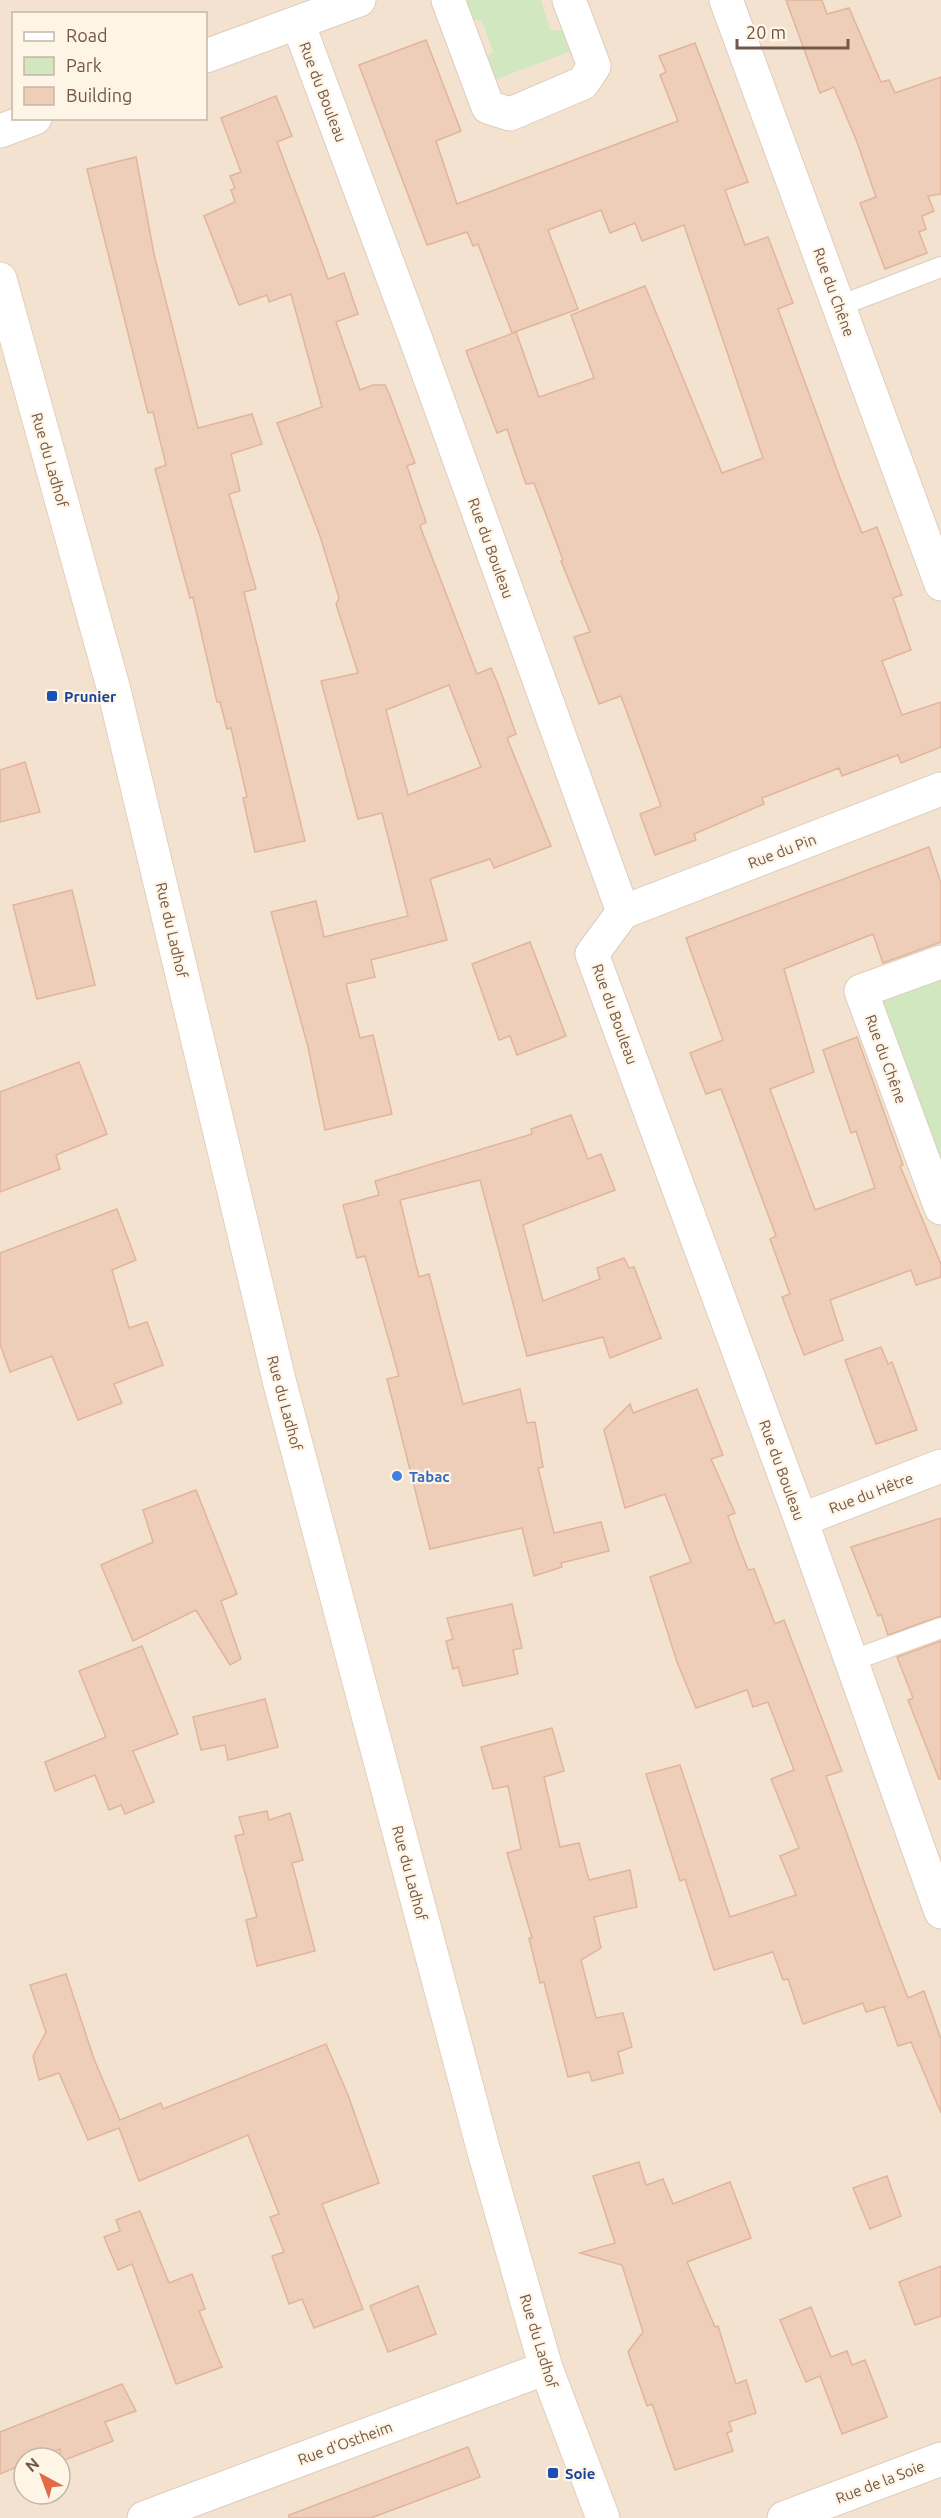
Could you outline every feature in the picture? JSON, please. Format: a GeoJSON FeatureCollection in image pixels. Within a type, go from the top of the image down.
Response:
{"type":"FeatureCollection","features":[{"type":"Feature","properties":{"kind":"street"},"geometry":{"type":"LineString","coordinates":[[207,56],[359,0]]}},
{"type":"Feature","properties":{"kind":"street"},"geometry":{"type":"LineString","coordinates":[[448,0],[488,107],[510,114],[583,83],[594,66],[569,0]]}},
{"type":"Feature","properties":{"kind":"street","name":"Rue du Chêne"},"geometry":{"type":"LineString","coordinates":[[726,0],[941,584]]}},
{"type":"Feature","properties":{"kind":"street","name":"Rue du Bouleau"},"geometry":{"type":"LineString","coordinates":[[297,22],[414,334],[623,912],[592,954],[801,1520],[941,1912]]}},
{"type":"Feature","properties":{"kind":"street"},"geometry":{"type":"LineString","coordinates":[[0,131],[30,120]]}},
{"type":"Feature","properties":{"kind":"street","name":"Rue du Ladhof"},"geometry":{"type":"LineString","coordinates":[[0,279],[114,690],[280,1384],[483,2148],[546,2368],[603,2518]]}},
{"type":"Feature","properties":{"kind":"street","name":"Rue du Pin"},"geometry":{"type":"LineString","coordinates":[[623,912],[941,789]]}},
{"type":"Feature","properties":{"kind":"street","name":"Rue du Chêne"},"geometry":{"type":"LineString","coordinates":[[941,962],[861,991],[941,1208]]}},
{"type":"Feature","properties":{"kind":"street","name":"Rue du Hêtre"},"geometry":{"type":"LineString","coordinates":[[801,1520],[941,1466]]}},
{"type":"Feature","properties":{"kind":"street","name":"Rue d'Ostheim"},"geometry":{"type":"LineString","coordinates":[[144,2518],[546,2368]]}},
{"type":"Feature","properties":{"kind":"street","name":"Rue de la Soie"},"geometry":{"type":"LineString","coordinates":[[784,2518],[941,2459]]}},
{"type":"Feature","properties":{"kind":"lane"},"geometry":{"type":"LineString","coordinates":[[839,306],[941,267]]}},
{"type":"Feature","properties":{"kind":"lane"},"geometry":{"type":"LineString","coordinates":[[851,1661],[941,1628]]}},
{"type":"Feature","properties":{"kind":"shaded area"},"geometry":{"type":"Polygon","coordinates":[[[0,0],[941,0],[941,2518],[0,2518],[0,0]]]}},
{"type":"Feature","properties":{"kind":"green space"},"geometry":{"type":"Polygon","coordinates":[[[468,0],[541,0],[550,30],[566,31],[574,50],[491,81],[482,62],[493,51],[482,21],[467,18],[460,3],[468,0]]]}},
{"type":"Feature","properties":{"kind":"green space"},"geometry":{"type":"Polygon","coordinates":[[[941,980],[941,1169],[880,1002],[941,980]]]}},
{"type":"Feature","properties":{"kind":"building"},"geometry":{"type":"Polygon","coordinates":[[[786,0],[822,0],[827,14],[849,8],[881,82],[889,80],[895,93],[941,77],[941,194],[928,196],[934,211],[922,216],[926,229],[919,232],[927,253],[885,269],[860,203],[876,197],[857,142],[834,87],[820,93],[786,0]]]}},
{"type":"Feature","properties":{"kind":"building"},"geometry":{"type":"Polygon","coordinates":[[[426,40],[461,131],[436,141],[457,204],[678,121],[660,75],[666,72],[659,56],[695,43],[748,182],[725,190],[745,245],[768,237],[793,303],[778,309],[840,478],[862,533],[877,527],[902,595],[893,598],[911,650],[882,661],[902,715],[941,702],[941,747],[901,763],[898,755],[842,776],[839,768],[762,798],[764,804],[694,834],[696,840],[655,855],[640,814],[661,806],[621,696],[599,704],[574,637],[590,632],[561,561],[563,560],[534,483],[526,484],[507,429],[497,433],[466,351],[516,332],[539,397],[594,378],[571,315],[645,286],[722,473],[763,458],[684,225],[642,241],[635,223],[610,233],[601,210],[548,230],[578,309],[512,333],[478,244],[473,246],[467,232],[427,245],[359,65],[426,40]]]}},
{"type":"Feature","properties":{"kind":"building"},"geometry":{"type":"Polygon","coordinates":[[[276,96],[292,136],[277,142],[328,279],[344,273],[358,314],[336,322],[360,390],[373,385],[385,385],[390,396],[415,463],[407,466],[426,522],[420,526],[477,674],[491,668],[498,684],[516,734],[507,738],[551,846],[494,868],[490,859],[430,879],[447,940],[371,960],[375,977],[346,984],[360,1038],[373,1035],[392,1114],[325,1130],[308,1047],[271,912],[316,901],[324,937],[408,916],[382,813],[358,819],[321,681],[358,673],[336,604],[339,598],[320,536],[277,423],[322,407],[291,294],[269,302],[267,295],[239,305],[204,216],[235,202],[231,190],[235,188],[230,176],[241,172],[221,118],[276,96]],[[449,685],[386,710],[408,795],[481,767],[449,685]]]}},
{"type":"Feature","properties":{"kind":"building"},"geometry":{"type":"Polygon","coordinates":[[[136,157],[154,254],[198,428],[252,414],[262,444],[231,454],[240,491],[229,494],[256,589],[244,592],[305,841],[255,852],[243,798],[247,797],[231,728],[227,729],[220,702],[217,702],[193,597],[190,598],[155,469],[166,465],[153,412],[148,413],[87,169],[136,157]]]}},
{"type":"Feature","properties":{"kind":"building"},"geometry":{"type":"Polygon","coordinates":[[[25,762],[40,812],[0,822],[0,770],[25,762]]]}},
{"type":"Feature","properties":{"kind":"building"},"geometry":{"type":"Polygon","coordinates":[[[929,847],[941,883],[941,942],[883,963],[873,934],[784,969],[814,1072],[770,1089],[815,1210],[875,1188],[856,1131],[851,1133],[823,1050],[857,1037],[903,1165],[900,1166],[941,1264],[941,1277],[916,1285],[911,1270],[830,1300],[843,1340],[804,1355],[782,1297],[790,1294],[770,1239],[776,1236],[731,1115],[721,1089],[706,1094],[690,1053],[723,1040],[686,938],[929,847]]]}},
{"type":"Feature","properties":{"kind":"building"},"geometry":{"type":"Polygon","coordinates":[[[72,890],[95,985],[37,999],[13,905],[72,890]]]}},
{"type":"Feature","properties":{"kind":"building"},"geometry":{"type":"Polygon","coordinates":[[[530,942],[566,1036],[517,1055],[510,1036],[499,1040],[472,964],[530,942]]]}},
{"type":"Feature","properties":{"kind":"building"},"geometry":{"type":"Polygon","coordinates":[[[79,1062],[107,1134],[56,1155],[60,1169],[0,1192],[0,1092],[79,1062]]]}},
{"type":"Feature","properties":{"kind":"building"},"geometry":{"type":"Polygon","coordinates":[[[571,1115],[588,1159],[601,1154],[615,1190],[523,1225],[543,1301],[600,1279],[597,1268],[624,1258],[629,1268],[634,1267],[661,1338],[610,1358],[603,1337],[527,1356],[480,1180],[400,1200],[419,1277],[429,1274],[463,1404],[520,1389],[527,1423],[535,1422],[543,1467],[538,1468],[554,1533],[601,1522],[609,1551],[561,1563],[562,1567],[534,1576],[522,1528],[430,1549],[387,1379],[399,1376],[365,1256],[357,1258],[343,1205],[379,1195],[375,1181],[532,1134],[531,1129],[571,1115]]]}},
{"type":"Feature","properties":{"kind":"building"},"geometry":{"type":"Polygon","coordinates":[[[117,1209],[136,1260],[112,1270],[129,1328],[147,1322],[163,1365],[114,1384],[122,1403],[78,1420],[52,1356],[10,1372],[0,1344],[0,1253],[117,1209]]]}},
{"type":"Feature","properties":{"kind":"building"},"geometry":{"type":"Polygon","coordinates":[[[881,1347],[888,1364],[892,1362],[917,1430],[876,1444],[845,1360],[881,1347]]]}},
{"type":"Feature","properties":{"kind":"building"},"geometry":{"type":"Polygon","coordinates":[[[697,1389],[723,1455],[711,1459],[735,1513],[728,1516],[738,1544],[748,1570],[754,1569],[775,1624],[784,1620],[842,1771],[826,1776],[880,1925],[908,1998],[924,1991],[941,2039],[941,2113],[911,2042],[898,2046],[884,2007],[886,2006],[866,2012],[863,2003],[803,2024],[788,1979],[783,1980],[773,1952],[714,1970],[685,1879],[680,1881],[646,1774],[680,1765],[730,1917],[796,1895],[780,1856],[799,1848],[771,1779],[794,1770],[768,1702],[753,1707],[747,1690],[696,1708],[677,1662],[650,1577],[691,1562],[665,1494],[625,1508],[604,1430],[630,1404],[633,1413],[697,1389]]]}},
{"type":"Feature","properties":{"kind":"building"},"geometry":{"type":"Polygon","coordinates":[[[196,1490],[237,1594],[221,1601],[241,1659],[230,1665],[196,1610],[133,1641],[101,1565],[153,1542],[143,1510],[196,1490]]]}},
{"type":"Feature","properties":{"kind":"building"},"geometry":{"type":"Polygon","coordinates":[[[941,1518],[941,1616],[888,1635],[881,1614],[878,1616],[851,1547],[941,1518]]]}},
{"type":"Feature","properties":{"kind":"building"},"geometry":{"type":"Polygon","coordinates":[[[512,1604],[522,1648],[513,1650],[518,1674],[463,1686],[458,1667],[453,1669],[446,1641],[453,1639],[447,1618],[512,1604]]]}},
{"type":"Feature","properties":{"kind":"building"},"geometry":{"type":"Polygon","coordinates":[[[941,1641],[941,1779],[939,1779],[908,1700],[913,1698],[897,1657],[941,1641]]]}},
{"type":"Feature","properties":{"kind":"building"},"geometry":{"type":"Polygon","coordinates":[[[142,1646],[178,1734],[133,1751],[154,1802],[125,1814],[121,1805],[109,1810],[95,1775],[55,1791],[45,1762],[106,1737],[79,1671],[142,1646]]]}},
{"type":"Feature","properties":{"kind":"building"},"geometry":{"type":"Polygon","coordinates":[[[265,1699],[278,1747],[228,1760],[225,1745],[201,1750],[193,1717],[265,1699]]]}},
{"type":"Feature","properties":{"kind":"building"},"geometry":{"type":"Polygon","coordinates":[[[552,1728],[564,1771],[544,1777],[560,1847],[579,1843],[589,1880],[630,1870],[637,1907],[594,1917],[601,1948],[581,1960],[596,2018],[623,2013],[632,2047],[618,2052],[623,2073],[592,2081],[589,2072],[568,2077],[544,1982],[540,1983],[529,1938],[532,1938],[507,1853],[521,1849],[508,1786],[493,1789],[481,1747],[552,1728]]]}},
{"type":"Feature","properties":{"kind":"building"},"geometry":{"type":"Polygon","coordinates":[[[267,1811],[269,1820],[290,1813],[303,1860],[292,1863],[315,1951],[257,1966],[246,1920],[257,1917],[235,1836],[244,1834],[239,1817],[267,1811]]]}},
{"type":"Feature","properties":{"kind":"building"},"geometry":{"type":"Polygon","coordinates":[[[66,1974],[94,2059],[120,2120],[161,2103],[163,2109],[326,2044],[348,2095],[379,2183],[322,2204],[363,2309],[314,2328],[302,2299],[289,2304],[272,2256],[284,2252],[270,2217],[279,2214],[248,2135],[139,2181],[119,2128],[88,2140],[59,2073],[39,2080],[33,2056],[46,2032],[30,1985],[66,1974]]]}},
{"type":"Feature","properties":{"kind":"building"},"geometry":{"type":"Polygon","coordinates":[[[639,2162],[646,2185],[663,2179],[673,2204],[730,2182],[751,2238],[687,2262],[715,2327],[718,2326],[736,2384],[746,2380],[756,2413],[729,2422],[732,2431],[727,2433],[733,2451],[675,2470],[652,2404],[647,2406],[628,2352],[643,2332],[622,2265],[580,2253],[615,2243],[593,2176],[639,2162]]]}},
{"type":"Feature","properties":{"kind":"building"},"geometry":{"type":"Polygon","coordinates":[[[887,2176],[901,2216],[870,2229],[853,2188],[887,2176]]]}},
{"type":"Feature","properties":{"kind":"building"},"geometry":{"type":"Polygon","coordinates":[[[140,2211],[169,2283],[192,2274],[205,2309],[199,2311],[222,2367],[176,2384],[132,2264],[118,2270],[104,2237],[120,2231],[116,2220],[140,2211]]]}},
{"type":"Feature","properties":{"kind":"building"},"geometry":{"type":"Polygon","coordinates":[[[941,2266],[941,2316],[915,2325],[899,2282],[941,2266]]]}},
{"type":"Feature","properties":{"kind":"building"},"geometry":{"type":"Polygon","coordinates":[[[418,2286],[436,2334],[388,2352],[370,2306],[418,2286]]]}},
{"type":"Feature","properties":{"kind":"building"},"geometry":{"type":"Polygon","coordinates":[[[811,2307],[831,2357],[847,2351],[852,2365],[865,2360],[887,2417],[842,2434],[820,2376],[806,2382],[780,2320],[811,2307]]]}},
{"type":"Feature","properties":{"kind":"building"},"geometry":{"type":"Polygon","coordinates":[[[122,2384],[136,2411],[105,2422],[113,2441],[72,2457],[72,2446],[12,2446],[12,2469],[0,2474],[0,2432],[122,2384]]]}},
{"type":"Feature","properties":{"kind":"building"},"geometry":{"type":"Polygon","coordinates":[[[468,2447],[480,2477],[371,2518],[289,2518],[289,2515],[468,2447]]]}},
{"type":"Feature","properties":{"kind":"place","name":"Prunier"},"geometry":{"type":"Point","coordinates":[52,696]}},
{"type":"Feature","properties":{"kind":"place","name":"Tabac"},"geometry":{"type":"Point","coordinates":[397,1476]}},
{"type":"Feature","properties":{"kind":"place","name":"Soie"},"geometry":{"type":"Point","coordinates":[553,2473]}}]}
